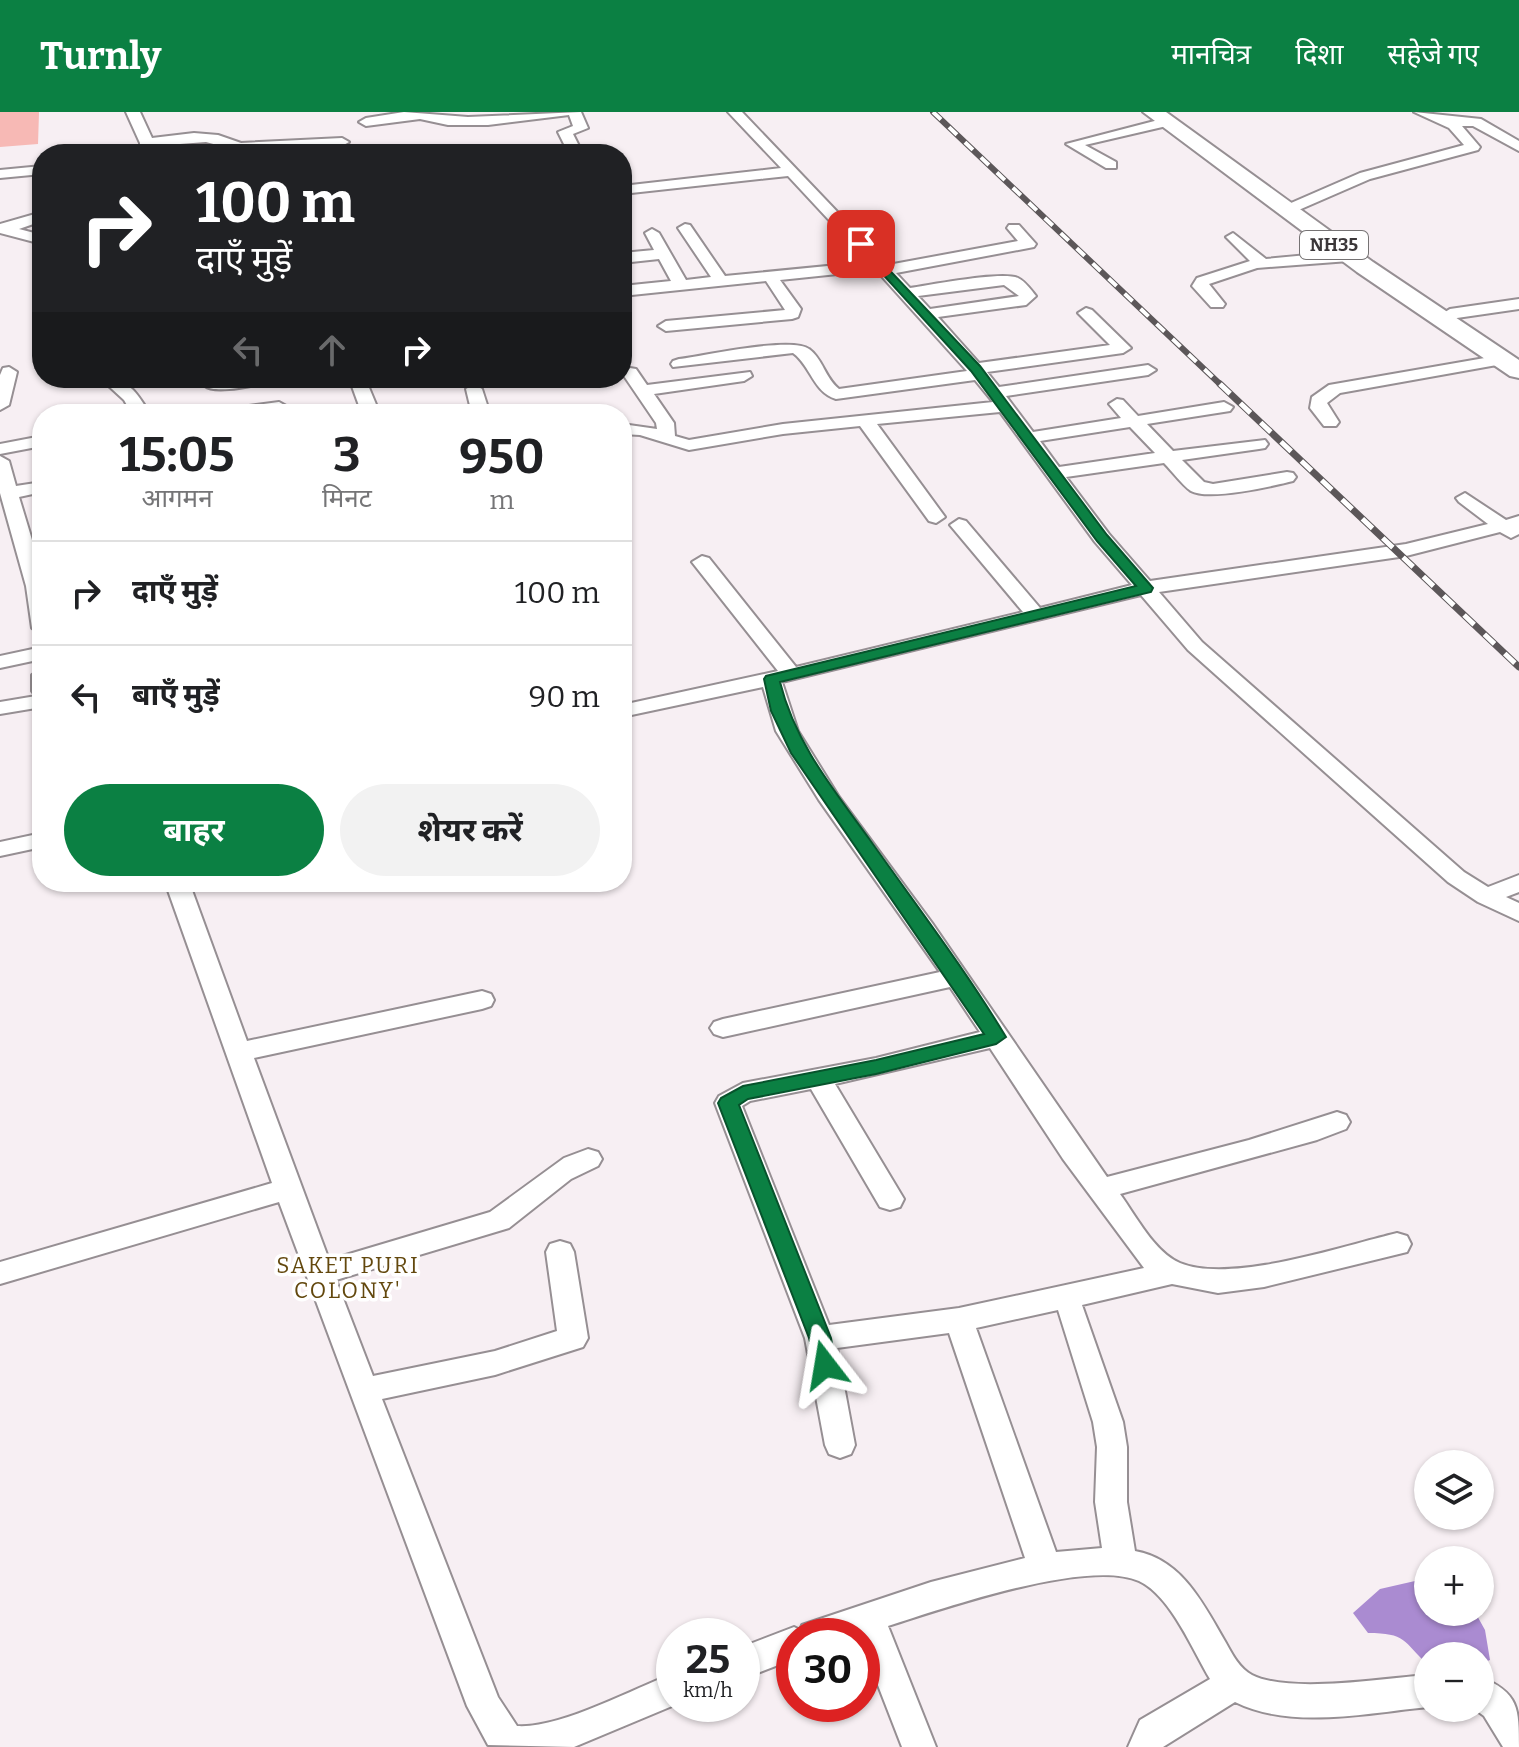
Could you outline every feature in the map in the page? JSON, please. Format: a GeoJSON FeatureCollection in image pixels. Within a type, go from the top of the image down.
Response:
{"type":"FeatureCollection","features":[{"type":"Feature","properties":{"kind":"highway","name":"NH35"},"geometry":{"type":"LineString","coordinates":[[1162,115],[1450,314],[1513,363]]}},
{"type":"Feature","properties":{"kind":"highway","name":"NH35"},"geometry":{"type":"LineString","coordinates":[[1162,115],[1349,256],[1513,363]]}},
{"type":"Feature","properties":{"kind":"street"},"geometry":{"type":"LineString","coordinates":[[133,112],[145,144]]}},
{"type":"Feature","properties":{"kind":"street"},"geometry":{"type":"LineString","coordinates":[[366,122],[415,114],[434,121],[460,122],[567,112]]}},
{"type":"Feature","properties":{"kind":"street"},"geometry":{"type":"LineString","coordinates":[[571,144],[565,132],[581,128],[574,112]]}},
{"type":"Feature","properties":{"kind":"street"},"geometry":{"type":"LineString","coordinates":[[735,112],[908,293],[977,371],[1102,538],[1195,646],[1456,877],[1486,897],[1519,913]]}},
{"type":"Feature","properties":{"kind":"street"},"geometry":{"type":"LineString","coordinates":[[1296,206],[1365,176],[1472,149],[1460,129],[1421,112]]}},
{"type":"Feature","properties":{"kind":"street"},"geometry":{"type":"LineString","coordinates":[[1111,165],[1073,144],[1162,115]]}},
{"type":"Feature","properties":{"kind":"street"},"geometry":{"type":"LineString","coordinates":[[1442,121],[1476,122],[1519,147]]}},
{"type":"Feature","properties":{"kind":"street"},"geometry":{"type":"LineString","coordinates":[[167,144],[196,138],[233,144]]}},
{"type":"Feature","properties":{"kind":"street"},"geometry":{"type":"LineString","coordinates":[[301,144],[342,142]]}},
{"type":"Feature","properties":{"kind":"street"},"geometry":{"type":"LineString","coordinates":[[0,174],[32,171]]}},
{"type":"Feature","properties":{"kind":"street"},"geometry":{"type":"LineString","coordinates":[[632,189],[792,171]]}},
{"type":"Feature","properties":{"kind":"street"},"geometry":{"type":"LineString","coordinates":[[2,228],[32,219]]}},
{"type":"Feature","properties":{"kind":"street"},"geometry":{"type":"LineString","coordinates":[[2,228],[32,237]]}},
{"type":"Feature","properties":{"kind":"street"},"geometry":{"type":"LineString","coordinates":[[685,228],[721,281]]}},
{"type":"Feature","properties":{"kind":"street"},"geometry":{"type":"LineString","coordinates":[[1014,228],[1042,257]]}},
{"type":"Feature","properties":{"kind":"street"},"geometry":{"type":"LineString","coordinates":[[652,233],[681,285],[709,302],[771,316],[793,312],[770,276]]}},
{"type":"Feature","properties":{"kind":"street"},"geometry":{"type":"LineString","coordinates":[[1233,237],[1262,263]]}},
{"type":"Feature","properties":{"kind":"street"},"geometry":{"type":"LineString","coordinates":[[721,281],[883,267],[1029,244]]}},
{"type":"Feature","properties":{"kind":"street"},"geometry":{"type":"LineString","coordinates":[[632,257],[663,254]]}},
{"type":"Feature","properties":{"kind":"street"},"geometry":{"type":"LineString","coordinates":[[1217,304],[1200,286],[1202,281],[1262,263],[1349,256]]}},
{"type":"Feature","properties":{"kind":"street"},"geometry":{"type":"LineString","coordinates":[[908,293],[1004,280],[1014,282],[1028,296],[1020,302],[927,314]]}},
{"type":"Feature","properties":{"kind":"street"},"geometry":{"type":"LineString","coordinates":[[666,326],[709,302],[721,281]]}},
{"type":"Feature","properties":{"kind":"street"},"geometry":{"type":"LineString","coordinates":[[632,290],[681,285]]}},
{"type":"Feature","properties":{"kind":"street"},"geometry":{"type":"LineString","coordinates":[[1450,314],[1519,304]]}},
{"type":"Feature","properties":{"kind":"street"},"geometry":{"type":"LineString","coordinates":[[679,364],[796,348],[807,353],[827,390],[836,394],[1123,348],[1086,313]]}},
{"type":"Feature","properties":{"kind":"street"},"geometry":{"type":"LineString","coordinates":[[771,316],[791,341]]}},
{"type":"Feature","properties":{"kind":"street"},"geometry":{"type":"LineString","coordinates":[[1330,422],[1319,408],[1318,401],[1335,389],[1513,363]]}},
{"type":"Feature","properties":{"kind":"street"},"geometry":{"type":"LineString","coordinates":[[632,429],[643,428],[680,445],[689,445],[925,413],[1148,370]]}},
{"type":"Feature","properties":{"kind":"street"},"geometry":{"type":"LineString","coordinates":[[0,405],[9,372]]}},
{"type":"Feature","properties":{"kind":"street"},"geometry":{"type":"LineString","coordinates":[[632,376],[665,423],[666,437]]}},
{"type":"Feature","properties":{"kind":"street"},"geometry":{"type":"LineString","coordinates":[[643,391],[744,376]]}},
{"type":"Feature","properties":{"kind":"street"},"geometry":{"type":"LineString","coordinates":[[905,385],[925,413]]}},
{"type":"Feature","properties":{"kind":"street"},"geometry":{"type":"LineString","coordinates":[[120,388],[135,404]]}},
{"type":"Feature","properties":{"kind":"street"},"geometry":{"type":"LineString","coordinates":[[474,389],[478,404]]}},
{"type":"Feature","properties":{"kind":"street"},"geometry":{"type":"LineString","coordinates":[[1117,404],[1191,483],[1204,489],[1287,477]]}},
{"type":"Feature","properties":{"kind":"street"},"geometry":{"type":"LineString","coordinates":[[1029,438],[1224,407]]}},
{"type":"Feature","properties":{"kind":"street"},"geometry":{"type":"LineString","coordinates":[[864,419],[936,517]]}},
{"type":"Feature","properties":{"kind":"street"},"geometry":{"type":"LineString","coordinates":[[1055,473],[1259,444]]}},
{"type":"Feature","properties":{"kind":"street"},"geometry":{"type":"LineString","coordinates":[[0,449],[32,446]]}},
{"type":"Feature","properties":{"kind":"street"},"geometry":{"type":"LineString","coordinates":[[0,461],[32,572]]}},
{"type":"Feature","properties":{"kind":"street"},"geometry":{"type":"LineString","coordinates":[[9,493],[32,489]]}},
{"type":"Feature","properties":{"kind":"street"},"geometry":{"type":"LineString","coordinates":[[1465,498],[1514,529]]}},
{"type":"Feature","properties":{"kind":"street"},"geometry":{"type":"LineString","coordinates":[[959,525],[1036,615]]}},
{"type":"Feature","properties":{"kind":"street"},"geometry":{"type":"LineString","coordinates":[[632,709],[781,677],[1145,588],[1406,550],[1514,529]]}},
{"type":"Feature","properties":{"kind":"street"},"geometry":{"type":"LineString","coordinates":[[702,562],[781,677],[779,711],[799,753],[1101,1189],[1152,1258],[1172,1273]]}},
{"type":"Feature","properties":{"kind":"street"},"geometry":{"type":"LineString","coordinates":[[0,662],[32,655]]}},
{"type":"Feature","properties":{"kind":"street"},"geometry":{"type":"LineString","coordinates":[[0,708],[32,703]]}},
{"type":"Feature","properties":{"kind":"street"},"geometry":{"type":"LineString","coordinates":[[0,849],[32,842]]}},
{"type":"Feature","properties":{"kind":"street"},"geometry":{"type":"LineString","coordinates":[[1486,897],[1519,883]]}},
{"type":"Feature","properties":{"kind":"street"},"geometry":{"type":"LineString","coordinates":[[181,892],[288,1189],[484,1706],[506,1745],[534,1745],[567,1735],[656,1697]]}},
{"type":"Feature","properties":{"kind":"street"},"geometry":{"type":"LineString","coordinates":[[723,1028],[956,977]]}},
{"type":"Feature","properties":{"kind":"street"},"geometry":{"type":"LineString","coordinates":[[239,1052],[482,1000]]}},
{"type":"Feature","properties":{"kind":"street"},"geometry":{"type":"LineString","coordinates":[[840,1445],[820,1338],[728,1103],[743,1093],[818,1079],[996,1037]]}},
{"type":"Feature","properties":{"kind":"street"},"geometry":{"type":"LineString","coordinates":[[818,1079],[890,1199]]}},
{"type":"Feature","properties":{"kind":"street"},"geometry":{"type":"LineString","coordinates":[[1101,1189],[1170,1169],[1247,1153],[1337,1122]]}},
{"type":"Feature","properties":{"kind":"street"},"geometry":{"type":"LineString","coordinates":[[320,1274],[499,1220],[520,1209],[565,1167],[588,1159]]}},
{"type":"Feature","properties":{"kind":"street"},"geometry":{"type":"LineString","coordinates":[[0,1273],[288,1189]]}},
{"type":"Feature","properties":{"kind":"street"},"geometry":{"type":"LineString","coordinates":[[820,1338],[959,1320],[1172,1273],[1218,1282],[1264,1276],[1397,1244]]}},
{"type":"Feature","properties":{"kind":"street"},"geometry":{"type":"LineString","coordinates":[[366,1390],[495,1363],[573,1338],[560,1252]]}},
{"type":"Feature","properties":{"kind":"street"},"geometry":{"type":"LineString","coordinates":[[1071,1312],[1108,1422],[1112,1447],[1111,1502],[1120,1561]]}},
{"type":"Feature","properties":{"kind":"street"},"geometry":{"type":"LineString","coordinates":[[959,1320],[1045,1568]]}},
{"type":"Feature","properties":{"kind":"street"},"geometry":{"type":"LineString","coordinates":[[865,1618],[1045,1568],[1084,1561],[1120,1561],[1144,1567],[1166,1582],[1184,1603],[1234,1684],[1251,1692],[1300,1700],[1414,1692]]}},
{"type":"Feature","properties":{"kind":"street"},"geometry":{"type":"LineString","coordinates":[[868,1617],[919,1747]]}},
{"type":"Feature","properties":{"kind":"street"},"geometry":{"type":"LineString","coordinates":[[1145,1747],[1152,1732],[1234,1684]]}},
{"type":"Feature","properties":{"kind":"street"},"geometry":{"type":"LineString","coordinates":[[1494,1703],[1519,1742]]}},
{"type":"Feature","properties":{"kind":"shaded area"},"geometry":{"type":"Polygon","coordinates":[[[0,112],[39,112],[38,144],[0,147],[0,112]]]}},
{"type":"Feature","properties":{"kind":"shaded area"},"geometry":{"type":"Polygon","coordinates":[[[1414,1581],[1414,1626],[1483,1626],[1487,1642],[1414,1642],[1414,1650],[1397,1637],[1368,1633],[1353,1613],[1380,1589],[1414,1581]]]}},
{"type":"Feature","properties":{"kind":"railway"},"geometry":{"type":"LineString","coordinates":[[933,112],[1222,386]]}},
{"type":"Feature","properties":{"kind":"railway"},"geometry":{"type":"LineString","coordinates":[[1220,384],[1519,667]]}},
{"type":"Feature","properties":{"kind":"district","name":"SAKET PURI COLONY'"},"geometry":{"type":"Point","coordinates":[348,1278]}},
{"type":"Feature","properties":{"kind":"route"},"geometry":{"type":"LineString","coordinates":[[825,1365],[820,1338],[728,1103],[743,1093],[876,1067],[996,1037],[799,753],[779,711],[771,679],[1145,588],[1102,538],[975,369],[861,244]]}}]}
